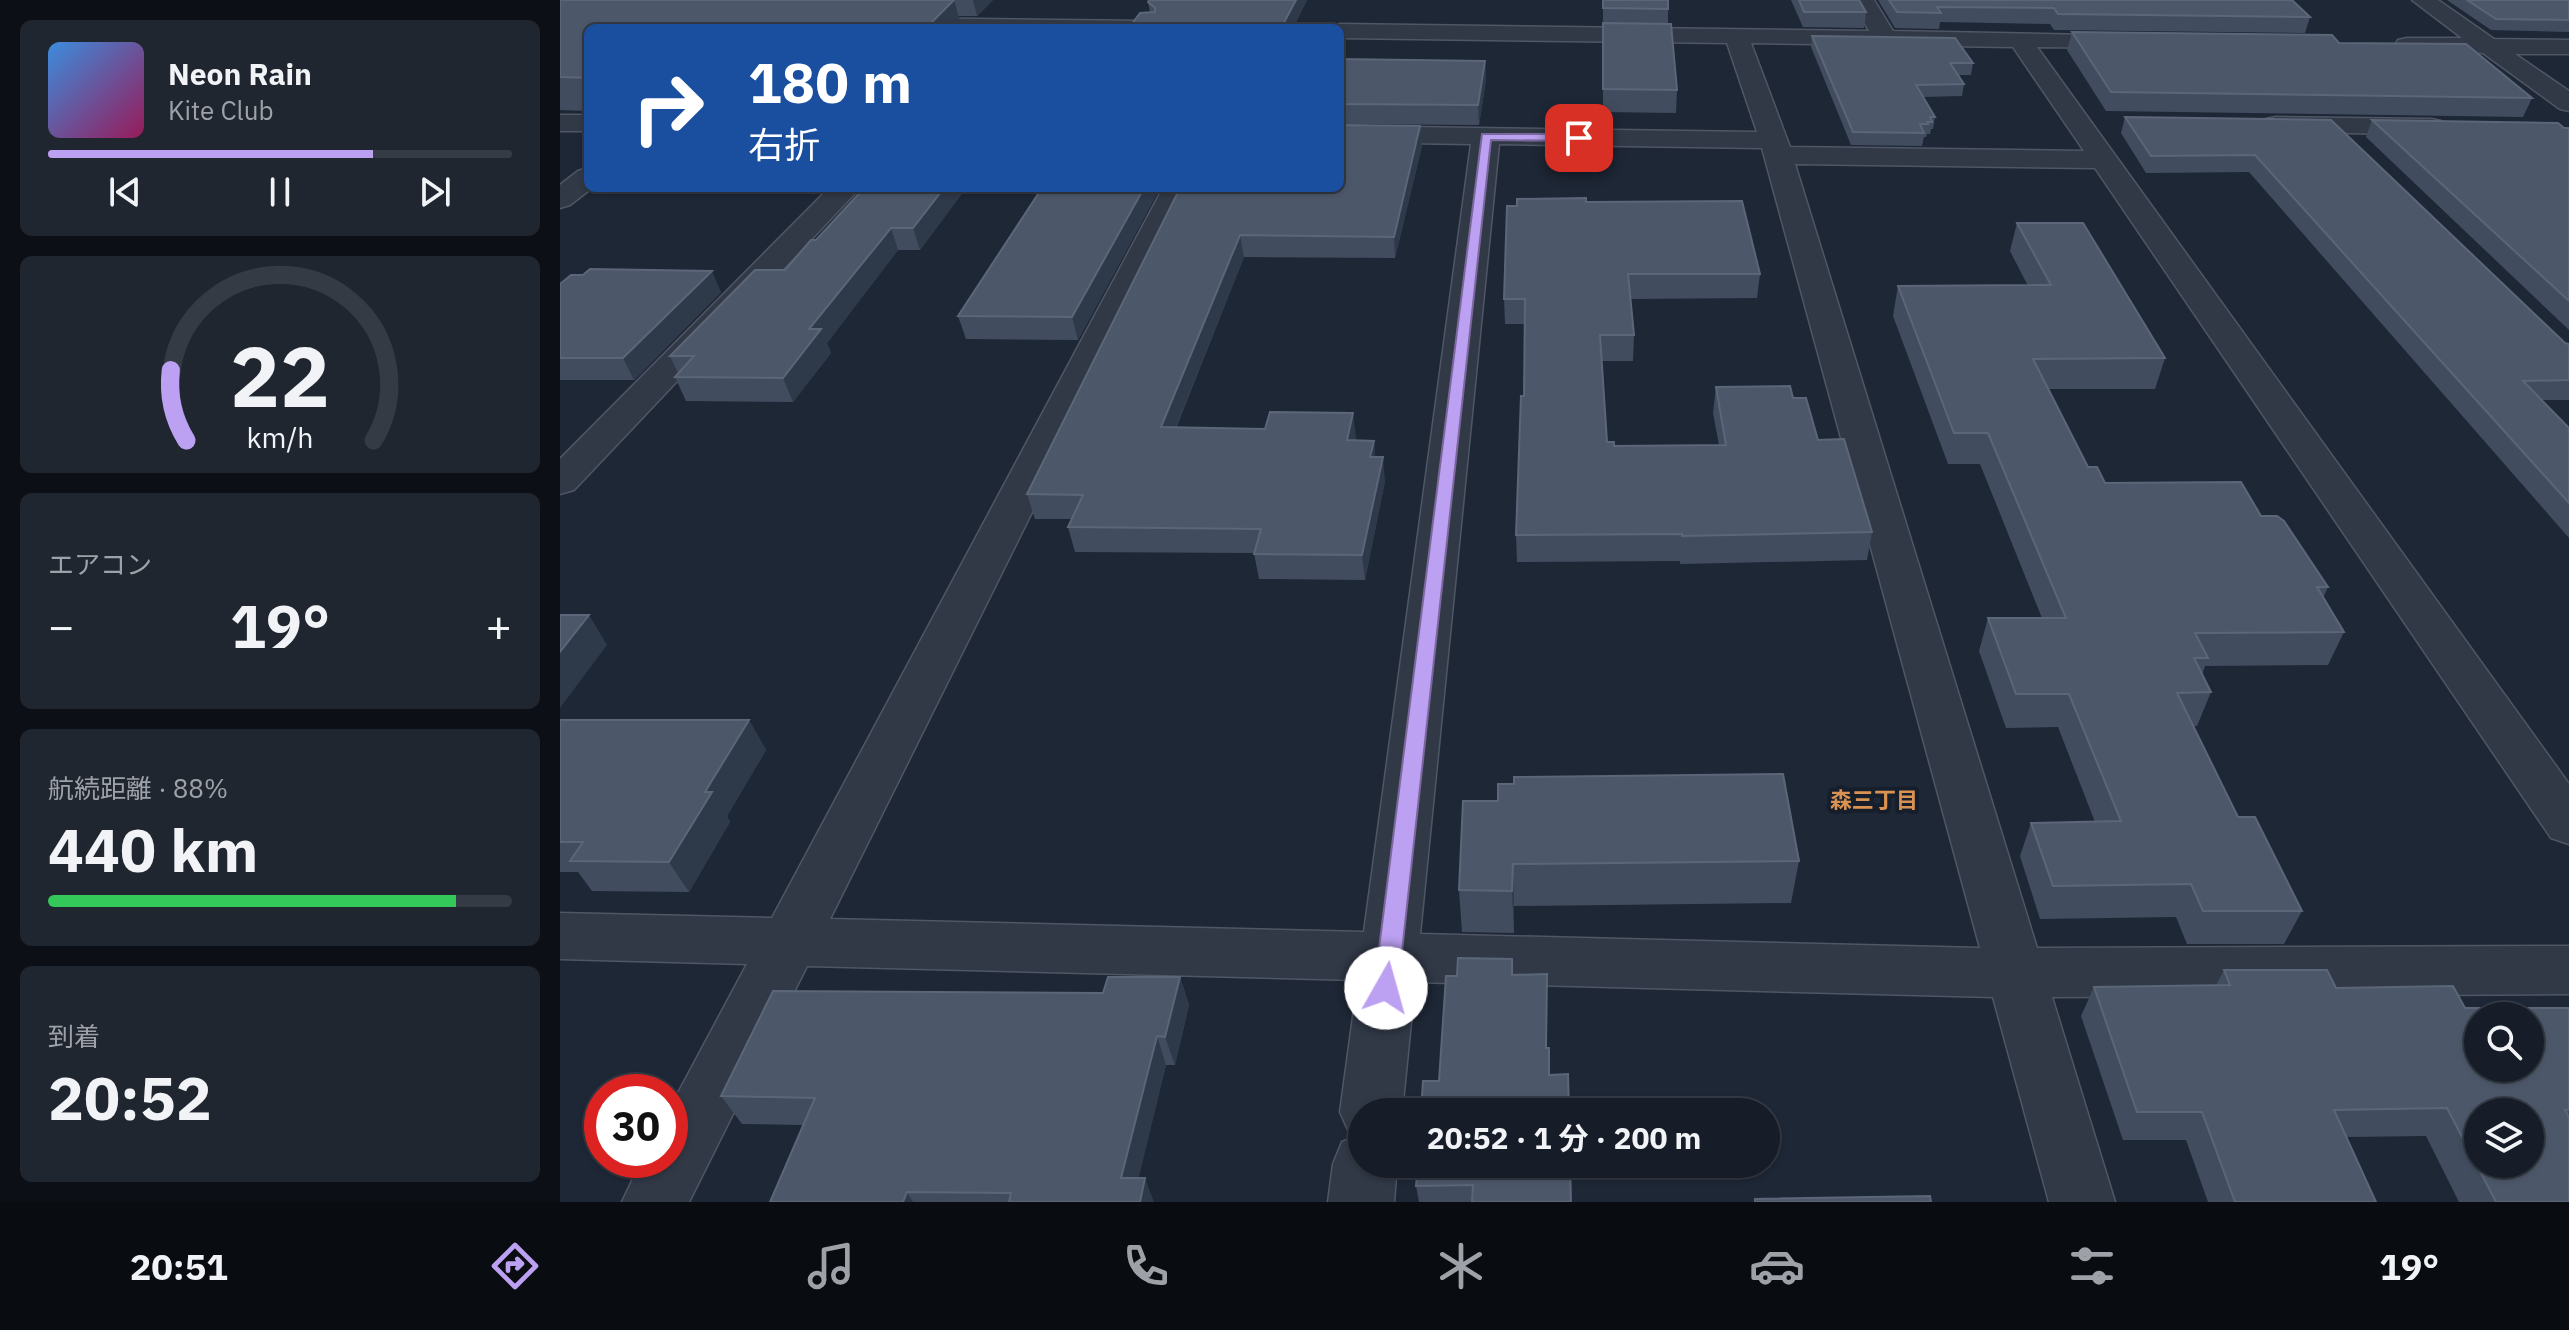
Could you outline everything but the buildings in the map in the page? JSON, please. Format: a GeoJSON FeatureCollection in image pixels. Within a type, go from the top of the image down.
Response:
{"type":"FeatureCollection","features":[{"type":"Feature","properties":{"kind":"street"},"geometry":{"type":"LineString","coordinates":[[1002,24],[1025,0]]}},
{"type":"Feature","properties":{"kind":"street"},"geometry":{"type":"LineString","coordinates":[[1863,0],[1885,38]]}},
{"type":"Feature","properties":{"kind":"street"},"geometry":{"type":"LineString","coordinates":[[2423,0],[2569,103]]}},
{"type":"Feature","properties":{"kind":"street"},"geometry":{"type":"LineString","coordinates":[[1344,31],[2157,42]]}},
{"type":"Feature","properties":{"kind":"street"},"geometry":{"type":"LineString","coordinates":[[1736,36],[1776,148],[2082,1202]]}},
{"type":"Feature","properties":{"kind":"street"},"geometry":{"type":"LineString","coordinates":[[2020,40],[2096,135],[2569,824]]}},
{"type":"Feature","properties":{"kind":"street"},"geometry":{"type":"LineString","coordinates":[[2382,44],[2569,47]]}},
{"type":"Feature","properties":{"kind":"street"},"geometry":{"type":"LineString","coordinates":[[560,123],[584,123]]}},
{"type":"Feature","properties":{"kind":"street"},"geometry":{"type":"LineString","coordinates":[[2244,124],[2462,127]]}},
{"type":"Feature","properties":{"kind":"street"},"geometry":{"type":"LineString","coordinates":[[2334,126],[2368,158]]}},
{"type":"Feature","properties":{"kind":"street"},"geometry":{"type":"LineString","coordinates":[[1344,134],[1486,136],[1776,148],[2096,135]]}},
{"type":"Feature","properties":{"kind":"street"},"geometry":{"type":"LineString","coordinates":[[1373,1098],[1486,136]]}},
{"type":"Feature","properties":{"kind":"street"},"geometry":{"type":"LineString","coordinates":[[560,199],[584,180]]}},
{"type":"Feature","properties":{"kind":"street"},"geometry":{"type":"LineString","coordinates":[[567,467],[841,192]]}},
{"type":"Feature","properties":{"kind":"street"},"geometry":{"type":"LineString","coordinates":[[655,1202],[1176,192]]}},
{"type":"Feature","properties":{"kind":"street"},"geometry":{"type":"LineString","coordinates":[[560,936],[2016,973],[2569,970]]}},
{"type":"Feature","properties":{"kind":"street"},"geometry":{"type":"LineString","coordinates":[[1361,1202],[1364,1178]]}},
{"type":"Feature","properties":{"kind":"district","name":"森三丁目"},"geometry":{"type":"Point","coordinates":[1874,799]}},
{"type":"Feature","properties":{"kind":"route"},"geometry":{"type":"LineString","coordinates":[[1386,988],[1486,136],[1579,138]]}}]}
